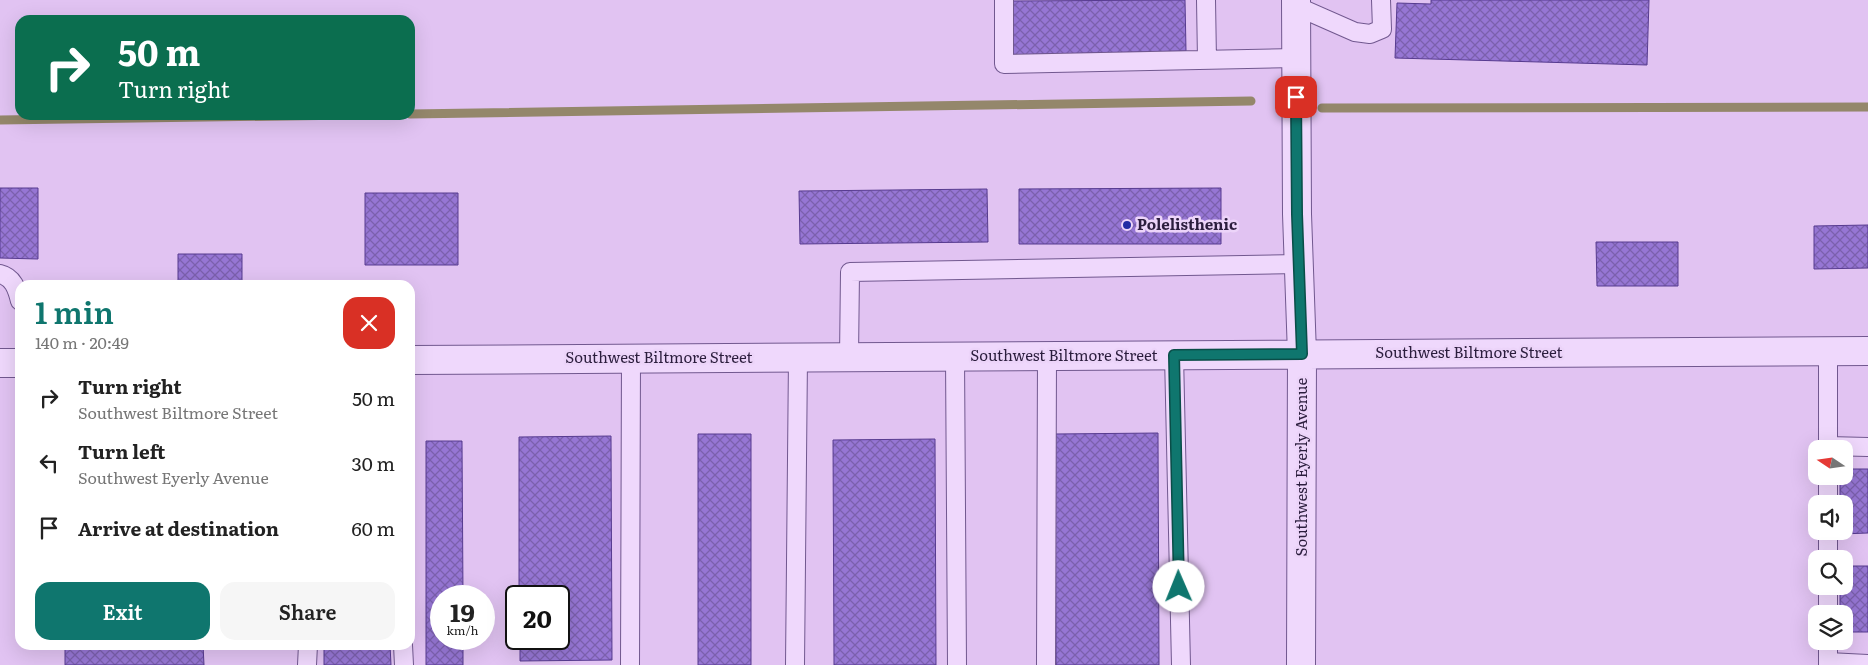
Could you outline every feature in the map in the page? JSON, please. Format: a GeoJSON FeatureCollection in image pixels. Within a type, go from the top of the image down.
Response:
{"type":"FeatureCollection","features":[{"type":"Feature","properties":{"kind":"street","name":"Southwest Eyerly Avenue"},"geometry":{"type":"LineString","coordinates":[[1296,3],[1302,354],[1301,665]]}},
{"type":"Feature","properties":{"kind":"street","name":"Southwest Biltmore Street"},"geometry":{"type":"LineString","coordinates":[[415,360],[1868,351]]}},
{"type":"Feature","properties":{"kind":"street"},"geometry":{"type":"LineString","coordinates":[[0,363],[15,363]]}},
{"type":"Feature","properties":{"kind":"lane"},"geometry":{"type":"LineString","coordinates":[[1004,0],[1004,64],[1296,58]]}},
{"type":"Feature","properties":{"kind":"lane"},"geometry":{"type":"LineString","coordinates":[[1206,0],[1207,60]]}},
{"type":"Feature","properties":{"kind":"lane"},"geometry":{"type":"LineString","coordinates":[[1296,3],[1355,32],[1370,34],[1382,29],[1381,0]]}},
{"type":"Feature","properties":{"kind":"lane"},"geometry":{"type":"LineString","coordinates":[[849,357],[850,272],[1299,264]]}},
{"type":"Feature","properties":{"kind":"lane"},"geometry":{"type":"LineString","coordinates":[[0,274],[9,278],[15,286]]}},
{"type":"Feature","properties":{"kind":"lane"},"geometry":{"type":"LineString","coordinates":[[1828,351],[1828,440]]}},
{"type":"Feature","properties":{"kind":"lane"},"geometry":{"type":"LineString","coordinates":[[1174,355],[1181,665]]}},
{"type":"Feature","properties":{"kind":"lane"},"geometry":{"type":"LineString","coordinates":[[955,356],[956,665]]}},
{"type":"Feature","properties":{"kind":"lane"},"geometry":{"type":"LineString","coordinates":[[1046,356],[1046,665]]}},
{"type":"Feature","properties":{"kind":"lane"},"geometry":{"type":"LineString","coordinates":[[794,665],[798,357]]}},
{"type":"Feature","properties":{"kind":"lane"},"geometry":{"type":"LineString","coordinates":[[630,665],[631,359]]}},
{"type":"Feature","properties":{"kind":"lane"},"geometry":{"type":"LineString","coordinates":[[1853,447],[1868,447]]}},
{"type":"Feature","properties":{"kind":"lane"},"geometry":{"type":"LineString","coordinates":[[308,650],[308,665]]}},
{"type":"Feature","properties":{"kind":"lane"},"geometry":{"type":"LineString","coordinates":[[404,650],[404,665]]}},
{"type":"Feature","properties":{"kind":"lane"},"geometry":{"type":"LineString","coordinates":[[1828,650],[1828,664],[1868,664]]}},
{"type":"Feature","properties":{"kind":"building"},"geometry":{"type":"Polygon","coordinates":[[[1185,0],[1186,51],[1010,55],[1009,1],[1185,0]]]}},
{"type":"Feature","properties":{"kind":"building"},"geometry":{"type":"Polygon","coordinates":[[[1431,0],[1649,0],[1647,65],[1395,58],[1397,3],[1431,4],[1431,0]]]}},
{"type":"Feature","properties":{"kind":"building"},"geometry":{"type":"Polygon","coordinates":[[[0,188],[38,188],[38,259],[0,258],[0,188]]]}},
{"type":"Feature","properties":{"kind":"building"},"geometry":{"type":"Polygon","coordinates":[[[1221,188],[1221,244],[1019,244],[1019,189],[1221,188]]]}},
{"type":"Feature","properties":{"kind":"building"},"geometry":{"type":"Polygon","coordinates":[[[987,189],[988,242],[800,244],[799,191],[987,189]]]}},
{"type":"Feature","properties":{"kind":"building"},"geometry":{"type":"Polygon","coordinates":[[[365,193],[458,193],[458,265],[365,265],[365,193]]]}},
{"type":"Feature","properties":{"kind":"building"},"geometry":{"type":"Polygon","coordinates":[[[1868,225],[1868,268],[1814,269],[1814,226],[1868,225]]]}},
{"type":"Feature","properties":{"kind":"building"},"geometry":{"type":"Polygon","coordinates":[[[1596,242],[1678,242],[1678,286],[1597,286],[1596,242]]]}},
{"type":"Feature","properties":{"kind":"building"},"geometry":{"type":"Polygon","coordinates":[[[178,254],[242,254],[242,280],[178,280],[178,254]]]}},
{"type":"Feature","properties":{"kind":"building"},"geometry":{"type":"Polygon","coordinates":[[[1158,433],[1159,665],[1056,665],[1055,434],[1158,433]]]}},
{"type":"Feature","properties":{"kind":"building"},"geometry":{"type":"Polygon","coordinates":[[[698,434],[751,434],[751,665],[698,665],[698,434]]]}},
{"type":"Feature","properties":{"kind":"building"},"geometry":{"type":"Polygon","coordinates":[[[611,436],[612,660],[520,661],[520,650],[570,650],[570,585],[519,585],[519,437],[611,436]]]}},
{"type":"Feature","properties":{"kind":"building"},"geometry":{"type":"Polygon","coordinates":[[[935,439],[936,665],[834,665],[833,440],[935,439]]]}},
{"type":"Feature","properties":{"kind":"building"},"geometry":{"type":"Polygon","coordinates":[[[426,441],[462,441],[463,585],[430,585],[430,650],[463,650],[463,665],[426,665],[426,441]]]}},
{"type":"Feature","properties":{"kind":"building"},"geometry":{"type":"Polygon","coordinates":[[[1853,469],[1868,469],[1868,533],[1853,534],[1853,495],[1840,495],[1840,485],[1853,485],[1853,469]]]}},
{"type":"Feature","properties":{"kind":"building"},"geometry":{"type":"Polygon","coordinates":[[[1853,566],[1868,566],[1868,632],[1853,632],[1853,605],[1840,605],[1840,595],[1853,595],[1853,566]]]}},
{"type":"Feature","properties":{"kind":"building"},"geometry":{"type":"Polygon","coordinates":[[[65,650],[203,650],[204,665],[65,665],[65,650]]]}},
{"type":"Feature","properties":{"kind":"building"},"geometry":{"type":"Polygon","coordinates":[[[324,650],[390,650],[391,665],[324,665],[324,650]]]}},
{"type":"Feature","properties":{"kind":"waterway"},"geometry":{"type":"LineString","coordinates":[[415,114],[1251,101]]}},
{"type":"Feature","properties":{"kind":"waterway"},"geometry":{"type":"LineString","coordinates":[[1322,108],[1868,107]]}},
{"type":"Feature","properties":{"kind":"waterway"},"geometry":{"type":"LineString","coordinates":[[0,120],[15,120]]}},
{"type":"Feature","properties":{"kind":"place","name":"Polelisthenic"},"geometry":{"type":"Point","coordinates":[1127,225]}},
{"type":"Feature","properties":{"kind":"route"},"geometry":{"type":"LineString","coordinates":[[1179,587],[1174,355],[1302,354],[1297,214],[1296,97]]}}]}
